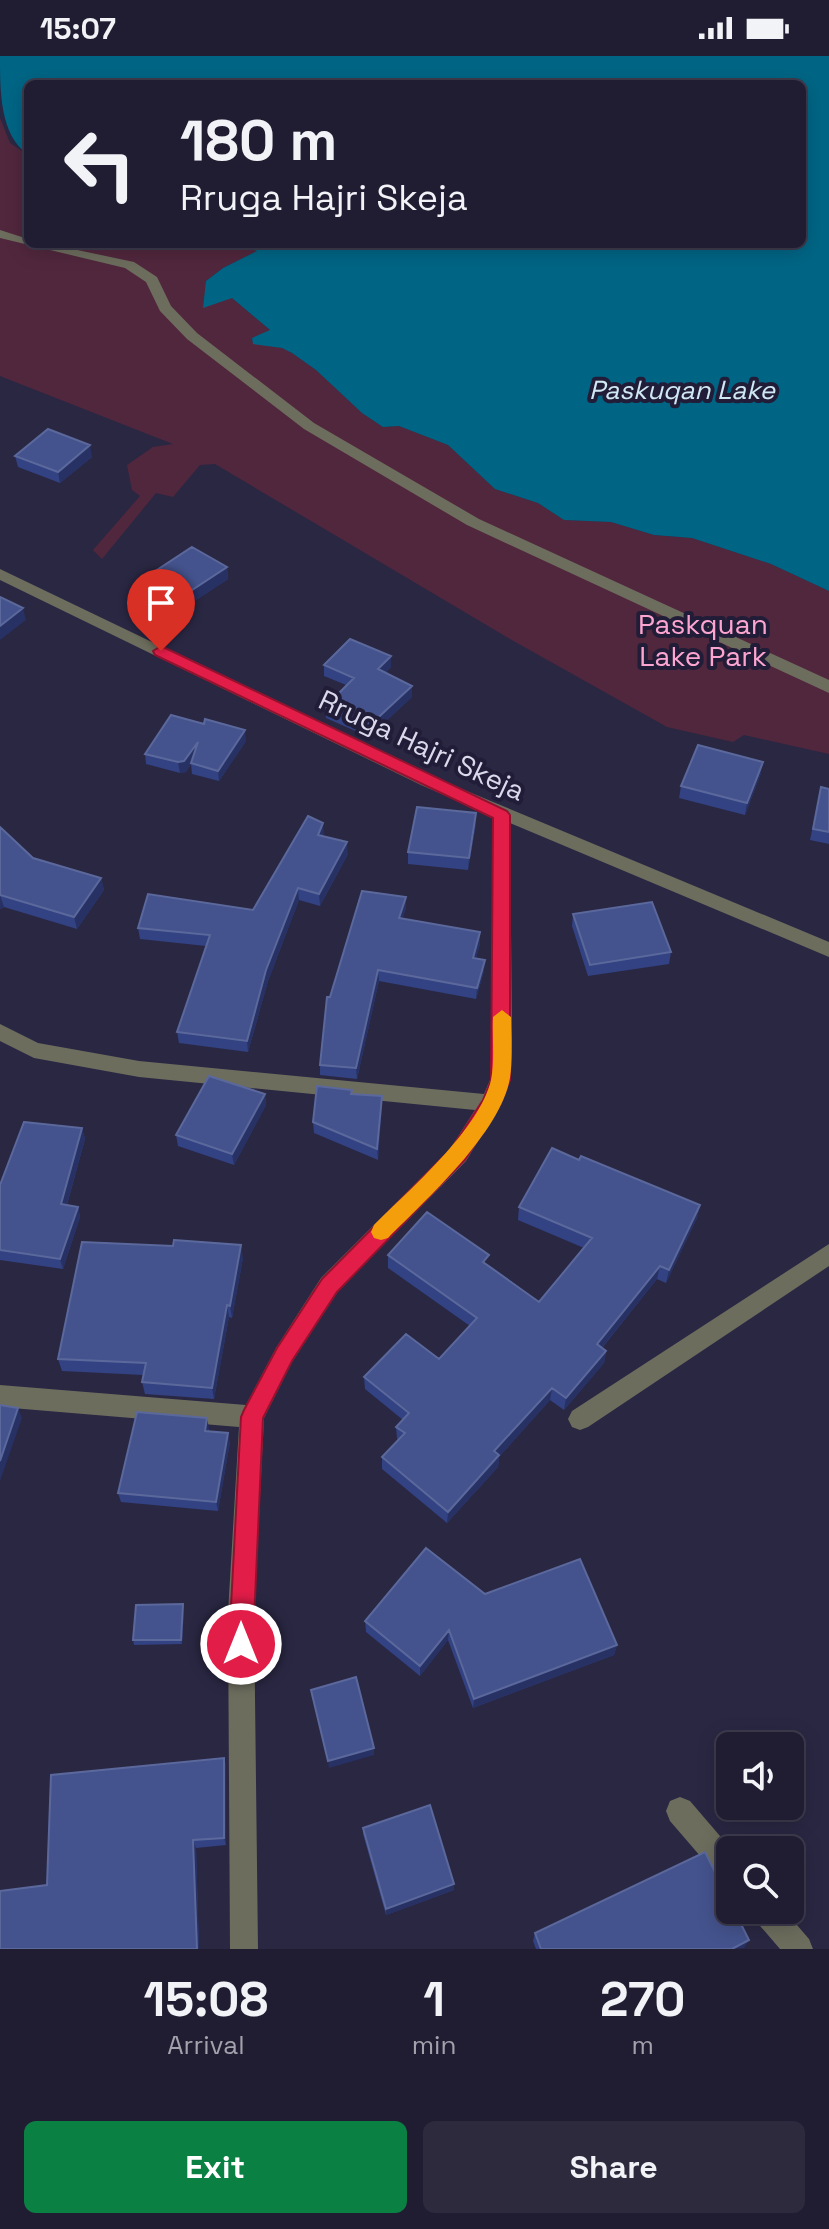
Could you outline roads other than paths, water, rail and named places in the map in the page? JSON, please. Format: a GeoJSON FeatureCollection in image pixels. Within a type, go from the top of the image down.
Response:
{"type":"FeatureCollection","features":[{"type":"Feature","properties":{"kind":"street"},"geometry":{"type":"LineString","coordinates":[[0,234],[24,242]]}},
{"type":"Feature","properties":{"kind":"street"},"geometry":{"type":"LineString","coordinates":[[49,248],[129,265],[143,272],[152,280],[165,308],[192,336],[285,411],[473,522],[829,687]]}},
{"type":"Feature","properties":{"kind":"street","name":"Rruga Hajri Skeja"},"geometry":{"type":"LineString","coordinates":[[0,574],[501,815],[829,950]]}},
{"type":"Feature","properties":{"kind":"street"},"geometry":{"type":"LineString","coordinates":[[244,1949],[241,1613],[252,1417],[284,1355],[329,1285],[458,1155],[491,1103],[500,1080],[502,1040],[501,815]]}},
{"type":"Feature","properties":{"kind":"street"},"geometry":{"type":"LineString","coordinates":[[0,1032],[34,1050],[139,1069],[491,1103]]}},
{"type":"Feature","properties":{"kind":"street"},"geometry":{"type":"LineString","coordinates":[[580,1419],[829,1254]]}},
{"type":"Feature","properties":{"kind":"street"},"geometry":{"type":"LineString","coordinates":[[0,1396],[252,1417]]}},
{"type":"Feature","properties":{"kind":"street"},"geometry":{"type":"LineString","coordinates":[[680,1811],[716,1853]]}},
{"type":"Feature","properties":{"kind":"street"},"geometry":{"type":"LineString","coordinates":[[777,1924],[799,1949]]}},
{"type":"Feature","properties":{"kind":"water","name":"Paskuqan Lake"},"geometry":{"type":"Polygon","coordinates":[[[0,56],[829,56],[829,591],[771,564],[692,538],[654,535],[611,522],[564,520],[538,503],[495,489],[448,445],[399,426],[383,427],[292,353],[282,348],[253,344],[252,338],[270,330],[232,298],[203,308],[206,281],[223,268],[257,251],[249,248],[806,248],[806,80],[24,80],[24,151],[12,136],[1,98],[0,56]]]}},
{"type":"Feature","properties":{"kind":"park label","name":"Paskquan Lake Park"},"geometry":{"type":"Point","coordinates":[703,640]}}]}
